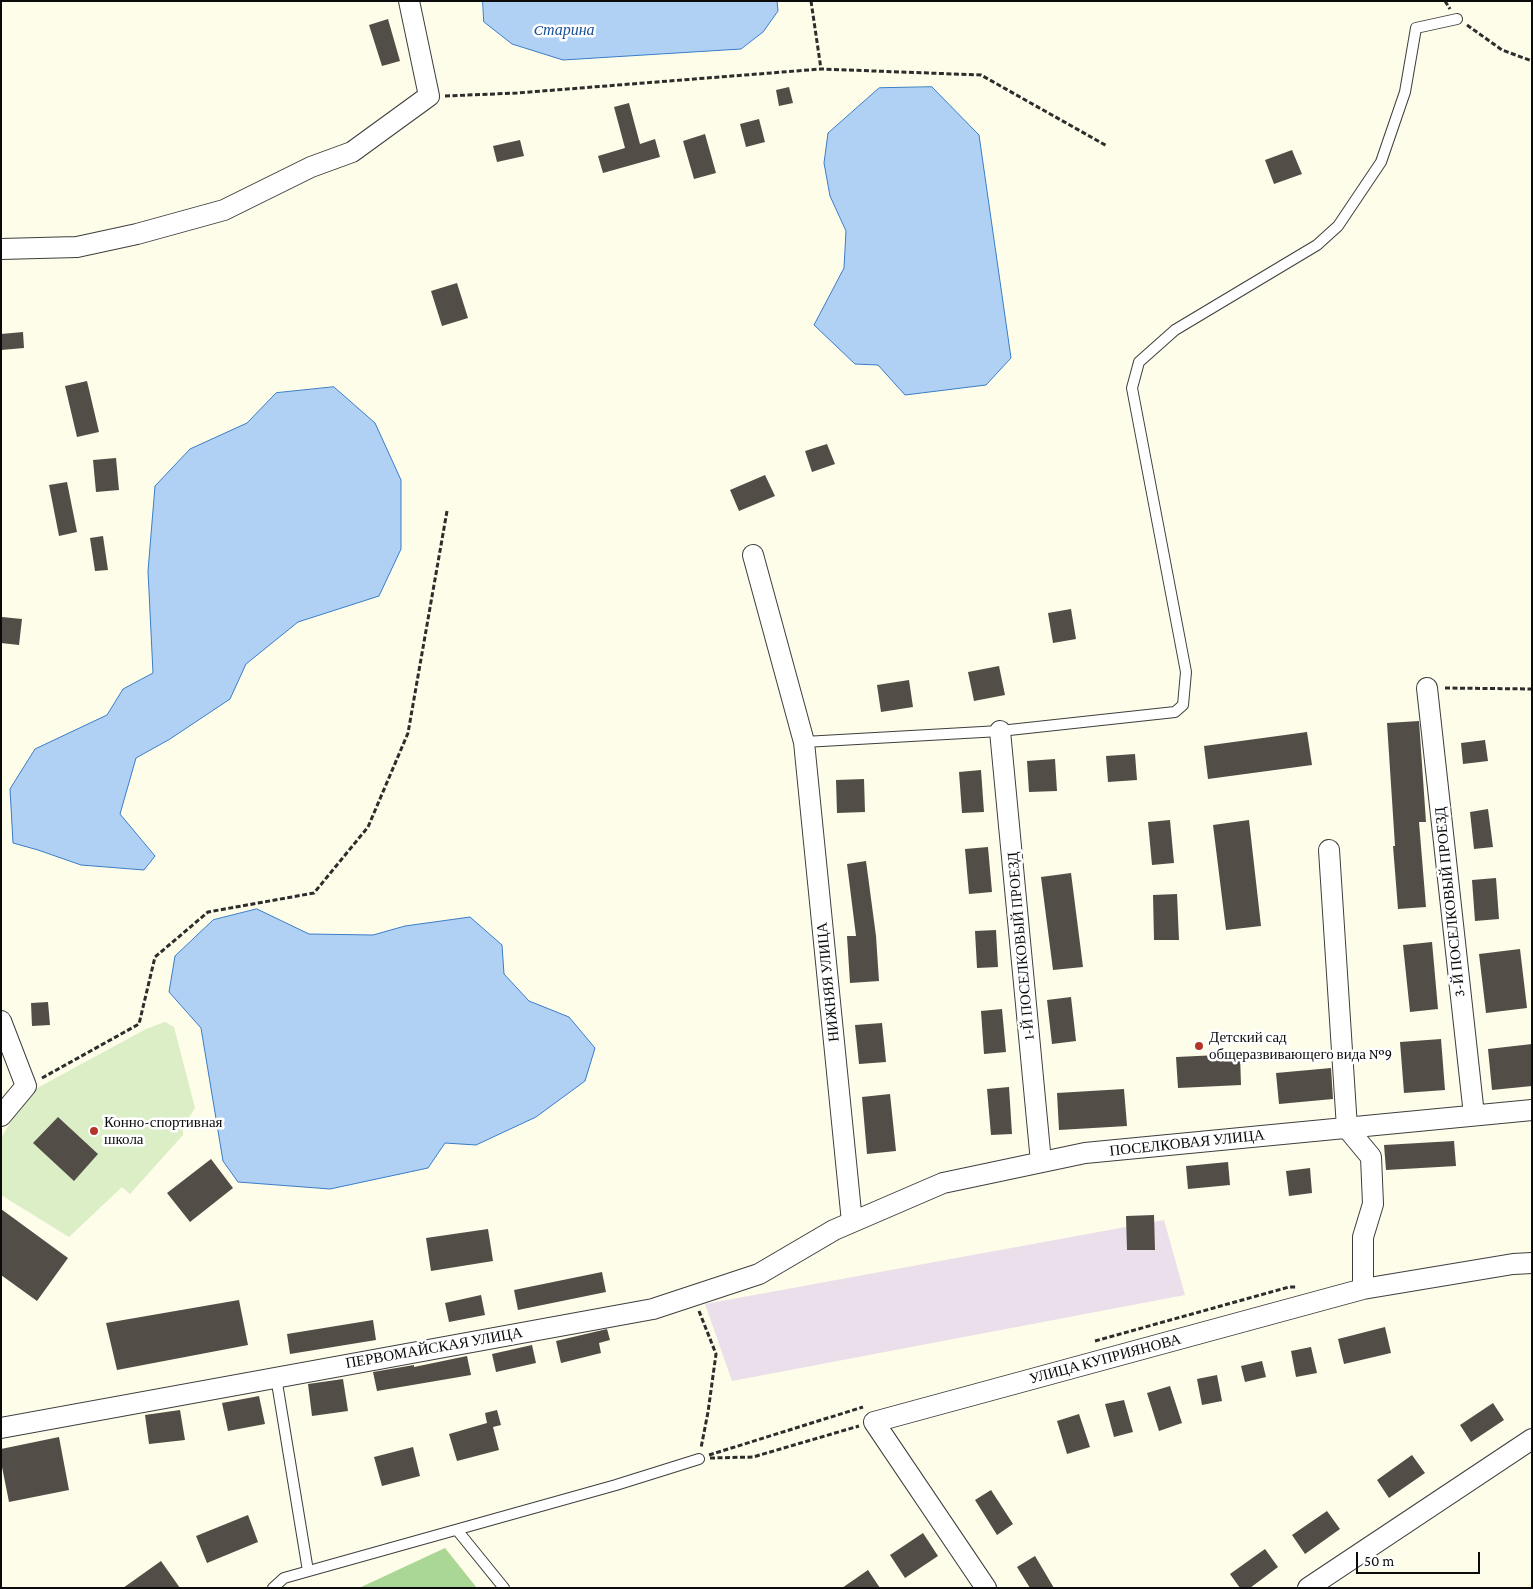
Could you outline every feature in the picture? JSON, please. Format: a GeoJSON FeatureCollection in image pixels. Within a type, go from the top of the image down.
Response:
{"type":"FeatureCollection","features":[{"type":"Feature","properties":{"kind":"street"},"geometry":{"type":"LineString","coordinates":[[1,248],[77,246],[137,234],[224,210],[311,167],[352,152],[429,96],[409,1]]}},
{"type":"Feature","properties":{"kind":"street","name":"НИЖНЯЯ УЛИЦА"},"geometry":{"type":"LineString","coordinates":[[753,555],[804,742],[852,1222]]}},
{"type":"Feature","properties":{"kind":"street","name":"3-Й ПОСЕЛКОВЫЙ ПРОЕЗД"},"geometry":{"type":"LineString","coordinates":[[1427,688],[1474,1115]]}},
{"type":"Feature","properties":{"kind":"street","name":"1-Й ПОСЕЛКОВЫЙ ПРОЕЗД"},"geometry":{"type":"LineString","coordinates":[[1000,731],[1041,1162]]}},
{"type":"Feature","properties":{"kind":"street"},"geometry":{"type":"LineString","coordinates":[[1329,850],[1348,1128],[1371,1157],[1373,1204],[1363,1237],[1363,1289]]}},
{"type":"Feature","properties":{"kind":"street"},"geometry":{"type":"LineString","coordinates":[[1,1021],[26,1086],[1,1116]]}},
{"type":"Feature","properties":{"kind":"street","name":"ПОСЕЛКОВАЯ УЛИЦА"},"geometry":{"type":"LineString","coordinates":[[852,1222],[943,1183],[1085,1153],[1532,1110]]}},
{"type":"Feature","properties":{"kind":"street","name":"ПЕРВОМАЙСКАЯ УЛИЦА"},"geometry":{"type":"LineString","coordinates":[[1,1428],[276,1376],[653,1309],[759,1274],[834,1230],[852,1222]]}},
{"type":"Feature","properties":{"kind":"street","name":"УЛИЦА КУПРИЯНОВА"},"geometry":{"type":"LineString","coordinates":[[874,1422],[1363,1289],[1513,1264],[1532,1263]]}},
{"type":"Feature","properties":{"kind":"street"},"geometry":{"type":"LineString","coordinates":[[874,1422],[986,1588]]}},
{"type":"Feature","properties":{"kind":"street"},"geometry":{"type":"LineString","coordinates":[[1308,1588],[1532,1439]]}},
{"type":"Feature","properties":{"kind":"lane"},"geometry":{"type":"LineString","coordinates":[[804,742],[1000,731],[1175,712],[1183,705],[1186,672],[1132,388],[1139,362],[1175,330],[1317,245],[1338,226],[1380,162],[1405,92],[1416,28],[1457,19]]}},
{"type":"Feature","properties":{"kind":"lane"},"geometry":{"type":"LineString","coordinates":[[276,1376],[308,1571]]}},
{"type":"Feature","properties":{"kind":"lane"},"geometry":{"type":"LineString","coordinates":[[273,1588],[284,1578],[616,1485],[699,1459]]}},
{"type":"Feature","properties":{"kind":"lane"},"geometry":{"type":"LineString","coordinates":[[457,1530],[504,1588]]}},
{"type":"Feature","properties":{"kind":"path"},"geometry":{"type":"LineString","coordinates":[[811,1],[821,69]]}},
{"type":"Feature","properties":{"kind":"path"},"geometry":{"type":"LineString","coordinates":[[1444,1],[1457,19],[1502,50],[1532,61]]}},
{"type":"Feature","properties":{"kind":"path"},"geometry":{"type":"LineString","coordinates":[[429,96],[517,93],[821,69],[981,75],[1107,146]]}},
{"type":"Feature","properties":{"kind":"path"},"geometry":{"type":"LineString","coordinates":[[26,1086],[140,1024],[155,957],[208,912],[314,893],[368,827],[408,733],[447,511]]}},
{"type":"Feature","properties":{"kind":"path"},"geometry":{"type":"LineString","coordinates":[[1427,688],[1532,689]]}},
{"type":"Feature","properties":{"kind":"path"},"geometry":{"type":"LineString","coordinates":[[693,1296],[716,1354],[699,1459],[753,1457],[874,1422]]}},
{"type":"Feature","properties":{"kind":"shaded area"},"geometry":{"type":"Polygon","coordinates":[[[1164,1220],[1185,1295],[732,1381],[705,1304],[1164,1220]]]}},
{"type":"Feature","properties":{"kind":"green space","name":"Конно-спортивная школа"},"geometry":{"type":"Polygon","coordinates":[[[165,1022],[174,1027],[195,1108],[183,1127],[183,1135],[130,1194],[122,1187],[69,1237],[1,1195],[1,1138],[28,1093],[146,1029],[165,1022]]]}},
{"type":"Feature","properties":{"kind":"green space"},"geometry":{"type":"Polygon","coordinates":[[[445,1548],[477,1588],[359,1588],[445,1548]]]}},
{"type":"Feature","properties":{"kind":"water","name":"Cтарина"},"geometry":{"type":"Polygon","coordinates":[[[483,1],[777,1],[778,11],[763,32],[741,49],[563,60],[512,44],[484,22],[483,1]]]}},
{"type":"Feature","properties":{"kind":"water"},"geometry":{"type":"Polygon","coordinates":[[[932,87],[979,135],[1011,358],[986,385],[905,395],[878,365],[855,364],[814,325],[844,268],[846,231],[830,196],[824,163],[828,133],[879,88],[932,87]]]}},
{"type":"Feature","properties":{"kind":"water"},"geometry":{"type":"Polygon","coordinates":[[[334,387],[375,423],[401,480],[401,549],[379,596],[298,622],[246,664],[230,699],[170,739],[136,758],[120,814],[155,856],[144,870],[81,865],[13,843],[10,789],[35,749],[107,715],[123,689],[153,673],[148,571],[155,486],[190,449],[247,423],[276,393],[334,387]]]}},
{"type":"Feature","properties":{"kind":"water"},"geometry":{"type":"Polygon","coordinates":[[[257,909],[309,934],[373,935],[405,926],[470,917],[502,945],[504,974],[529,1001],[569,1017],[595,1048],[585,1081],[536,1117],[476,1145],[445,1143],[428,1168],[330,1189],[238,1182],[223,1161],[201,1028],[169,992],[175,956],[213,920],[257,909]]]}},
{"type":"Feature","properties":{"kind":"building"},"geometry":{"type":"Polygon","coordinates":[[[388,19],[400,61],[382,66],[369,25],[388,19]]]}},
{"type":"Feature","properties":{"kind":"building"},"geometry":{"type":"Polygon","coordinates":[[[789,87],[793,103],[779,106],[776,90],[789,87]]]}},
{"type":"Feature","properties":{"kind":"building"},"geometry":{"type":"Polygon","coordinates":[[[629,103],[640,144],[655,139],[660,157],[603,173],[598,156],[625,148],[614,107],[629,103]]]}},
{"type":"Feature","properties":{"kind":"building"},"geometry":{"type":"Polygon","coordinates":[[[759,119],[765,142],[746,147],[740,124],[759,119]]]}},
{"type":"Feature","properties":{"kind":"building"},"geometry":{"type":"Polygon","coordinates":[[[705,134],[716,173],[694,179],[683,141],[705,134]]]}},
{"type":"Feature","properties":{"kind":"building"},"geometry":{"type":"Polygon","coordinates":[[[520,140],[524,156],[497,162],[493,146],[520,140]]]}},
{"type":"Feature","properties":{"kind":"building"},"geometry":{"type":"Polygon","coordinates":[[[1292,150],[1302,174],[1274,184],[1265,160],[1292,150]]]}},
{"type":"Feature","properties":{"kind":"building"},"geometry":{"type":"Polygon","coordinates":[[[457,283],[468,318],[442,326],[431,291],[457,283]]]}},
{"type":"Feature","properties":{"kind":"building"},"geometry":{"type":"Polygon","coordinates":[[[23,332],[24,348],[1,350],[1,334],[23,332]]]}},
{"type":"Feature","properties":{"kind":"building"},"geometry":{"type":"Polygon","coordinates":[[[87,381],[99,432],[77,437],[65,386],[87,381]]]}},
{"type":"Feature","properties":{"kind":"building"},"geometry":{"type":"Polygon","coordinates":[[[827,444],[835,464],[812,472],[805,451],[827,444]]]}},
{"type":"Feature","properties":{"kind":"building"},"geometry":{"type":"Polygon","coordinates":[[[116,458],[119,490],[96,492],[93,460],[116,458]]]}},
{"type":"Feature","properties":{"kind":"building"},"geometry":{"type":"Polygon","coordinates":[[[765,475],[775,496],[739,511],[730,490],[765,475]]]}},
{"type":"Feature","properties":{"kind":"building"},"geometry":{"type":"Polygon","coordinates":[[[67,482],[77,532],[59,536],[49,485],[67,482]]]}},
{"type":"Feature","properties":{"kind":"building"},"geometry":{"type":"Polygon","coordinates":[[[103,536],[108,570],[95,571],[90,538],[103,536]]]}},
{"type":"Feature","properties":{"kind":"building"},"geometry":{"type":"Polygon","coordinates":[[[1071,609],[1076,639],[1053,643],[1048,613],[1071,609]]]}},
{"type":"Feature","properties":{"kind":"building"},"geometry":{"type":"Polygon","coordinates":[[[2,617],[22,619],[19,645],[1,643],[2,617]]]}},
{"type":"Feature","properties":{"kind":"building"},"geometry":{"type":"Polygon","coordinates":[[[999,666],[1005,695],[974,701],[968,672],[999,666]]]}},
{"type":"Feature","properties":{"kind":"building"},"geometry":{"type":"Polygon","coordinates":[[[909,680],[913,707],[881,712],[877,685],[909,680]]]}},
{"type":"Feature","properties":{"kind":"building"},"geometry":{"type":"Polygon","coordinates":[[[1419,721],[1426,822],[1419,822],[1426,907],[1398,909],[1387,723],[1419,721]]]}},
{"type":"Feature","properties":{"kind":"building"},"geometry":{"type":"Polygon","coordinates":[[[1307,732],[1312,765],[1208,779],[1204,746],[1307,732]]]}},
{"type":"Feature","properties":{"kind":"building"},"geometry":{"type":"Polygon","coordinates":[[[1485,740],[1488,761],[1463,764],[1461,743],[1485,740]]]}},
{"type":"Feature","properties":{"kind":"building"},"geometry":{"type":"Polygon","coordinates":[[[1135,754],[1137,780],[1108,782],[1106,756],[1135,754]]]}},
{"type":"Feature","properties":{"kind":"building"},"geometry":{"type":"Polygon","coordinates":[[[1055,759],[1057,791],[1029,792],[1027,761],[1055,759]]]}},
{"type":"Feature","properties":{"kind":"building"},"geometry":{"type":"Polygon","coordinates":[[[981,770],[984,812],[962,813],[959,772],[981,770]]]}},
{"type":"Feature","properties":{"kind":"building"},"geometry":{"type":"Polygon","coordinates":[[[864,779],[865,812],[837,813],[836,780],[864,779]]]}},
{"type":"Feature","properties":{"kind":"building"},"geometry":{"type":"Polygon","coordinates":[[[1488,809],[1493,847],[1474,849],[1470,812],[1488,809]]]}},
{"type":"Feature","properties":{"kind":"building"},"geometry":{"type":"Polygon","coordinates":[[[1170,820],[1174,863],[1152,865],[1148,822],[1170,820]]]}},
{"type":"Feature","properties":{"kind":"building"},"geometry":{"type":"Polygon","coordinates":[[[1249,820],[1261,926],[1226,930],[1213,825],[1249,820]]]}},
{"type":"Feature","properties":{"kind":"building"},"geometry":{"type":"Polygon","coordinates":[[[988,847],[992,892],[969,894],[965,849],[988,847]]]}},
{"type":"Feature","properties":{"kind":"building"},"geometry":{"type":"Polygon","coordinates":[[[866,861],[876,936],[879,981],[850,983],[847,936],[856,936],[847,864],[866,861]]]}},
{"type":"Feature","properties":{"kind":"building"},"geometry":{"type":"Polygon","coordinates":[[[1071,873],[1083,967],[1053,970],[1041,877],[1071,873]]]}},
{"type":"Feature","properties":{"kind":"building"},"geometry":{"type":"Polygon","coordinates":[[[1496,878],[1499,919],[1475,921],[1472,880],[1496,878]]]}},
{"type":"Feature","properties":{"kind":"building"},"geometry":{"type":"Polygon","coordinates":[[[1177,894],[1179,940],[1154,940],[1153,895],[1177,894]]]}},
{"type":"Feature","properties":{"kind":"building"},"geometry":{"type":"Polygon","coordinates":[[[996,930],[998,967],[977,968],[975,931],[996,930]]]}},
{"type":"Feature","properties":{"kind":"building"},"geometry":{"type":"Polygon","coordinates":[[[1432,942],[1438,1009],[1410,1012],[1403,945],[1432,942]]]}},
{"type":"Feature","properties":{"kind":"building"},"geometry":{"type":"Polygon","coordinates":[[[1520,949],[1527,1008],[1486,1013],[1479,954],[1520,949]]]}},
{"type":"Feature","properties":{"kind":"building"},"geometry":{"type":"Polygon","coordinates":[[[1071,997],[1076,1041],[1052,1044],[1047,1000],[1071,997]]]}},
{"type":"Feature","properties":{"kind":"building"},"geometry":{"type":"Polygon","coordinates":[[[48,1002],[50,1025],[32,1026],[31,1003],[48,1002]]]}},
{"type":"Feature","properties":{"kind":"building"},"geometry":{"type":"Polygon","coordinates":[[[1002,1009],[1006,1052],[984,1054],[981,1011],[1002,1009]]]}},
{"type":"Feature","properties":{"kind":"building"},"geometry":{"type":"Polygon","coordinates":[[[882,1023],[886,1062],[859,1064],[855,1025],[882,1023]]]}},
{"type":"Feature","properties":{"kind":"building"},"geometry":{"type":"Polygon","coordinates":[[[1441,1039],[1445,1090],[1404,1093],[1400,1042],[1441,1039]]]}},
{"type":"Feature","properties":{"kind":"building"},"geometry":{"type":"Polygon","coordinates":[[[1532,1044],[1532,1086],[1492,1090],[1488,1049],[1532,1044]]]}},
{"type":"Feature","properties":{"kind":"building"},"geometry":{"type":"Polygon","coordinates":[[[1240,1054],[1241,1085],[1178,1088],[1176,1057],[1240,1054]]]}},
{"type":"Feature","properties":{"kind":"building"},"geometry":{"type":"Polygon","coordinates":[[[1331,1068],[1333,1099],[1279,1104],[1276,1073],[1331,1068]]]}},
{"type":"Feature","properties":{"kind":"building"},"geometry":{"type":"Polygon","coordinates":[[[1009,1087],[1012,1134],[991,1135],[987,1089],[1009,1087]]]}},
{"type":"Feature","properties":{"kind":"building"},"geometry":{"type":"Polygon","coordinates":[[[1124,1089],[1127,1126],[1059,1130],[1057,1093],[1124,1089]]]}},
{"type":"Feature","properties":{"kind":"building"},"geometry":{"type":"Polygon","coordinates":[[[890,1094],[896,1151],[867,1154],[862,1097],[890,1094]]]}},
{"type":"Feature","properties":{"kind":"building"},"geometry":{"type":"Polygon","coordinates":[[[58,1117],[98,1154],[74,1181],[33,1143],[58,1117]]]}},
{"type":"Feature","properties":{"kind":"building"},"geometry":{"type":"Polygon","coordinates":[[[1454,1141],[1456,1166],[1386,1170],[1384,1145],[1454,1141]]]}},
{"type":"Feature","properties":{"kind":"building"},"geometry":{"type":"Polygon","coordinates":[[[211,1159],[233,1188],[190,1222],[167,1193],[211,1159]]]}},
{"type":"Feature","properties":{"kind":"building"},"geometry":{"type":"Polygon","coordinates":[[[1228,1162],[1230,1185],[1188,1189],[1186,1166],[1228,1162]]]}},
{"type":"Feature","properties":{"kind":"building"},"geometry":{"type":"Polygon","coordinates":[[[1310,1168],[1312,1193],[1289,1196],[1286,1171],[1310,1168]]]}},
{"type":"Feature","properties":{"kind":"building"},"geometry":{"type":"Polygon","coordinates":[[[1,1209],[68,1258],[37,1301],[1,1275],[1,1209]]]}},
{"type":"Feature","properties":{"kind":"building"},"geometry":{"type":"Polygon","coordinates":[[[1154,1215],[1155,1250],[1127,1250],[1126,1216],[1154,1215]]]}},
{"type":"Feature","properties":{"kind":"building"},"geometry":{"type":"Polygon","coordinates":[[[488,1229],[493,1261],[431,1271],[426,1238],[488,1229]]]}},
{"type":"Feature","properties":{"kind":"building"},"geometry":{"type":"Polygon","coordinates":[[[602,1272],[606,1292],[518,1310],[514,1290],[602,1272]]]}},
{"type":"Feature","properties":{"kind":"building"},"geometry":{"type":"Polygon","coordinates":[[[481,1295],[485,1315],[449,1322],[445,1303],[481,1295]]]}},
{"type":"Feature","properties":{"kind":"building"},"geometry":{"type":"Polygon","coordinates":[[[239,1300],[248,1345],[117,1370],[106,1323],[239,1300]]]}},
{"type":"Feature","properties":{"kind":"building"},"geometry":{"type":"Polygon","coordinates":[[[373,1320],[376,1340],[290,1354],[287,1334],[373,1320]]]}},
{"type":"Feature","properties":{"kind":"building"},"geometry":{"type":"Polygon","coordinates":[[[1385,1327],[1391,1353],[1344,1364],[1338,1339],[1385,1327]]]}},
{"type":"Feature","properties":{"kind":"building"},"geometry":{"type":"Polygon","coordinates":[[[607,1329],[610,1340],[599,1343],[601,1353],[561,1363],[556,1341],[607,1329]]]}},
{"type":"Feature","properties":{"kind":"building"},"geometry":{"type":"Polygon","coordinates":[[[532,1345],[536,1363],[496,1372],[492,1354],[532,1345]]]}},
{"type":"Feature","properties":{"kind":"building"},"geometry":{"type":"Polygon","coordinates":[[[1311,1347],[1317,1373],[1296,1377],[1291,1351],[1311,1347]]]}},
{"type":"Feature","properties":{"kind":"building"},"geometry":{"type":"Polygon","coordinates":[[[467,1356],[471,1375],[377,1391],[373,1372],[414,1365],[414,1367],[467,1356]]]}},
{"type":"Feature","properties":{"kind":"building"},"geometry":{"type":"Polygon","coordinates":[[[1262,1361],[1266,1377],[1245,1382],[1241,1366],[1262,1361]]]}},
{"type":"Feature","properties":{"kind":"building"},"geometry":{"type":"Polygon","coordinates":[[[1217,1375],[1222,1401],[1202,1405],[1197,1379],[1217,1375]]]}},
{"type":"Feature","properties":{"kind":"building"},"geometry":{"type":"Polygon","coordinates":[[[343,1379],[348,1411],[312,1416],[308,1384],[343,1379]]]}},
{"type":"Feature","properties":{"kind":"building"},"geometry":{"type":"Polygon","coordinates":[[[1170,1386],[1182,1423],[1159,1431],[1147,1393],[1170,1386]]]}},
{"type":"Feature","properties":{"kind":"building"},"geometry":{"type":"Polygon","coordinates":[[[259,1396],[265,1424],[228,1431],[222,1403],[259,1396]]]}},
{"type":"Feature","properties":{"kind":"building"},"geometry":{"type":"Polygon","coordinates":[[[1124,1400],[1133,1432],[1114,1437],[1105,1404],[1124,1400]]]}},
{"type":"Feature","properties":{"kind":"building"},"geometry":{"type":"Polygon","coordinates":[[[1493,1403],[1504,1420],[1471,1442],[1460,1425],[1493,1403]]]}},
{"type":"Feature","properties":{"kind":"building"},"geometry":{"type":"Polygon","coordinates":[[[180,1410],[185,1440],[149,1444],[145,1415],[180,1410]]]}},
{"type":"Feature","properties":{"kind":"building"},"geometry":{"type":"Polygon","coordinates":[[[497,1410],[501,1425],[493,1427],[499,1450],[457,1461],[449,1434],[487,1423],[485,1413],[497,1410]]]}},
{"type":"Feature","properties":{"kind":"building"},"geometry":{"type":"Polygon","coordinates":[[[1079,1414],[1090,1447],[1067,1454],[1057,1421],[1079,1414]]]}},
{"type":"Feature","properties":{"kind":"building"},"geometry":{"type":"Polygon","coordinates":[[[59,1437],[69,1490],[9,1502],[1,1462],[1,1449],[59,1437]]]}},
{"type":"Feature","properties":{"kind":"building"},"geometry":{"type":"Polygon","coordinates":[[[413,1447],[420,1476],[382,1486],[374,1457],[413,1447]]]}},
{"type":"Feature","properties":{"kind":"building"},"geometry":{"type":"Polygon","coordinates":[[[1412,1455],[1425,1473],[1389,1498],[1377,1480],[1412,1455]]]}},
{"type":"Feature","properties":{"kind":"building"},"geometry":{"type":"Polygon","coordinates":[[[991,1490],[1013,1524],[997,1535],[975,1500],[991,1490]]]}},
{"type":"Feature","properties":{"kind":"building"},"geometry":{"type":"Polygon","coordinates":[[[1327,1511],[1340,1529],[1305,1554],[1292,1535],[1327,1511]]]}},
{"type":"Feature","properties":{"kind":"building"},"geometry":{"type":"Polygon","coordinates":[[[248,1515],[258,1542],[207,1563],[196,1536],[248,1515]]]}},
{"type":"Feature","properties":{"kind":"building"},"geometry":{"type":"Polygon","coordinates":[[[923,1533],[938,1556],[905,1578],[890,1555],[923,1533]]]}},
{"type":"Feature","properties":{"kind":"building"},"geometry":{"type":"Polygon","coordinates":[[[1265,1549],[1278,1567],[1250,1588],[1240,1588],[1230,1574],[1265,1549]]]}},
{"type":"Feature","properties":{"kind":"building"},"geometry":{"type":"Polygon","coordinates":[[[1035,1556],[1054,1588],[1030,1588],[1017,1567],[1035,1556]]]}},
{"type":"Feature","properties":{"kind":"building"},"geometry":{"type":"Polygon","coordinates":[[[161,1561],[180,1588],[123,1588],[161,1561]]]}},
{"type":"Feature","properties":{"kind":"building"},"geometry":{"type":"Polygon","coordinates":[[[868,1570],[880,1588],[842,1588],[868,1570]]]}},
{"type":"Feature","properties":{"kind":"place","name":"Детский сад общеразвивающего вида №9"},"geometry":{"type":"Point","coordinates":[1199,1046]}},
{"type":"Feature","properties":{"kind":"place","name":"Конно-спортивная школа"},"geometry":{"type":"Point","coordinates":[94,1131]}}]}
